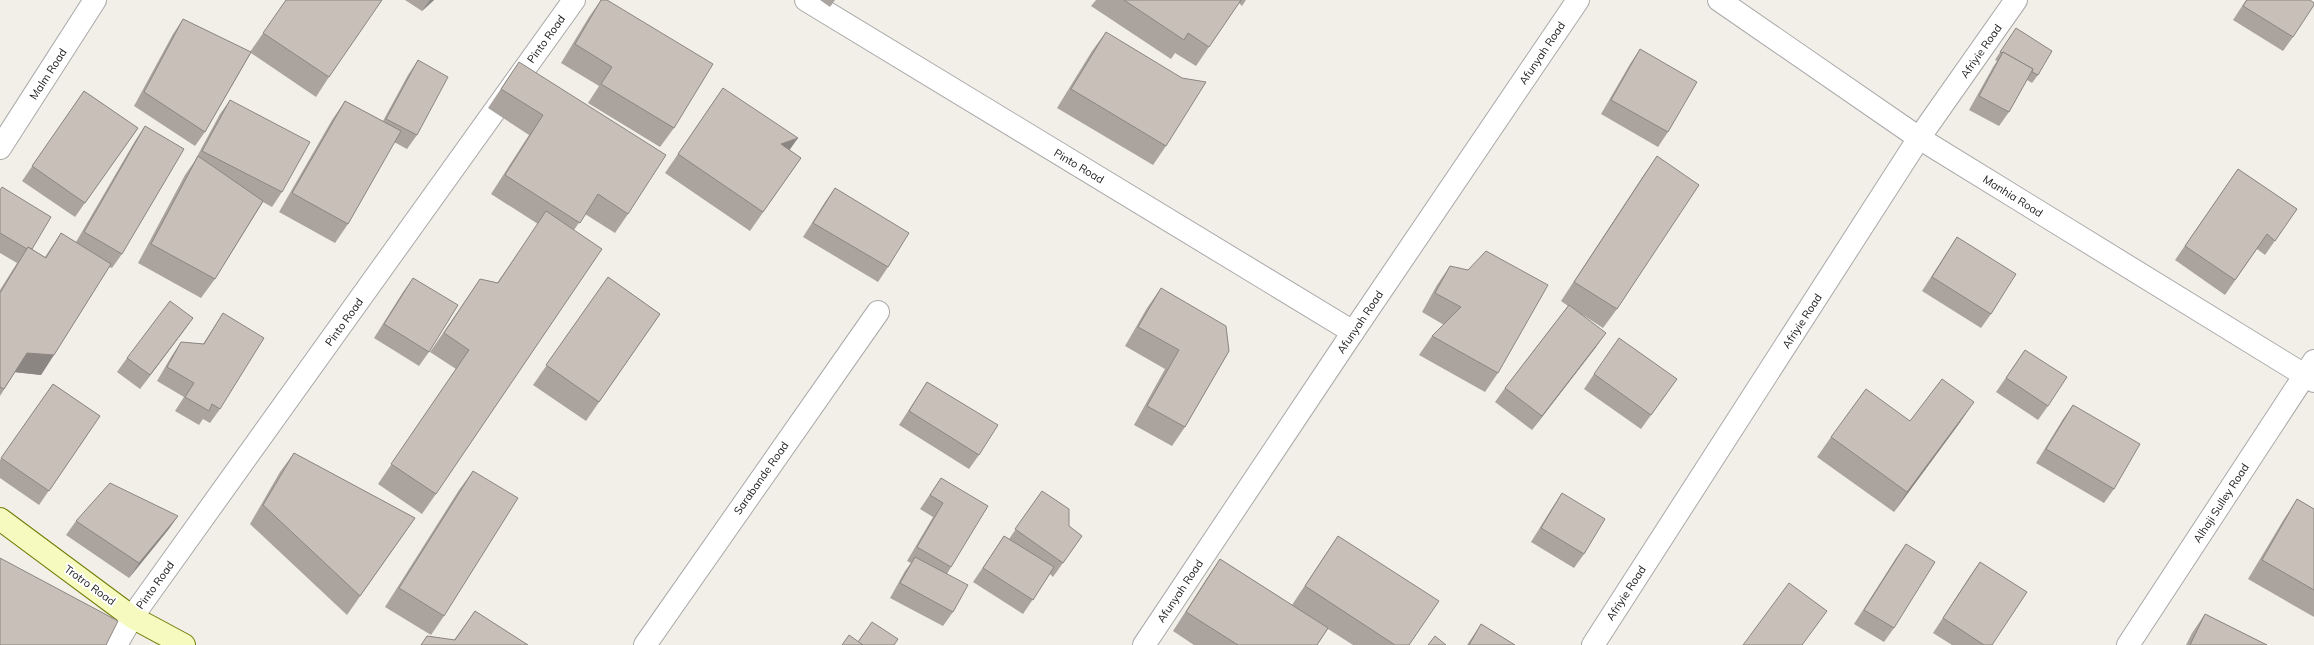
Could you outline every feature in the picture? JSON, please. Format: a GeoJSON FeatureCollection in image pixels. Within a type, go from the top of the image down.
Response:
{"type":"FeatureCollection","features":[{"type":"Feature","properties":{"kind":"street","name":"Malm Road"},"geometry":{"type":"LineString","coordinates":[[0,148],[95,0]]}},
{"type":"Feature","properties":{"kind":"street","name":"Pinto Road"},"geometry":{"type":"LineString","coordinates":[[116,645],[132,617],[574,0]]}},
{"type":"Feature","properties":{"kind":"street","name":"Pinto Road"},"geometry":{"type":"LineString","coordinates":[[806,0],[1353,332]]}},
{"type":"Feature","properties":{"kind":"street","name":"Afunyah Road"},"geometry":{"type":"LineString","coordinates":[[1144,645],[1353,332],[1578,0]]}},
{"type":"Feature","properties":{"kind":"street","name":"Manhia Road"},"geometry":{"type":"LineString","coordinates":[[1719,0],[1919,138],[2311,372]]}},
{"type":"Feature","properties":{"kind":"street","name":"Afriyie Road"},"geometry":{"type":"LineString","coordinates":[[1593,645],[1919,138],[2016,0]]}},
{"type":"Feature","properties":{"kind":"street","name":"Sarabande Road"},"geometry":{"type":"LineString","coordinates":[[645,645],[878,312]]}},
{"type":"Feature","properties":{"kind":"street","name":"Alhaji Sulley Road"},"geometry":{"type":"LineString","coordinates":[[2128,645],[2311,372]]}},
{"type":"Feature","properties":{"kind":"street","name":"Trotro Road"},"geometry":{"type":"LineString","coordinates":[[0,519],[132,617],[184,645]]}},
{"type":"Feature","properties":{"kind":"building"},"geometry":{"type":"Polygon","coordinates":[[[286,0],[382,0],[329,77],[263,33],[286,0]]]}},
{"type":"Feature","properties":{"kind":"building"},"geometry":{"type":"Polygon","coordinates":[[[601,0],[607,0],[713,64],[674,128],[601,84],[612,67],[575,44],[601,0]]]}},
{"type":"Feature","properties":{"kind":"building"},"geometry":{"type":"Polygon","coordinates":[[[1124,0],[1241,0],[1209,47],[1188,33],[1184,40],[1124,0]]]}},
{"type":"Feature","properties":{"kind":"building"},"geometry":{"type":"Polygon","coordinates":[[[2247,0],[2310,0],[2314,3],[2314,5],[2293,37],[2243,6],[2247,0]]]}},
{"type":"Feature","properties":{"kind":"building"},"geometry":{"type":"Polygon","coordinates":[[[183,19],[251,52],[205,132],[144,92],[183,19]]]}},
{"type":"Feature","properties":{"kind":"building"},"geometry":{"type":"Polygon","coordinates":[[[2016,28],[2052,51],[2038,75],[2032,72],[2033,69],[2003,52],[2000,52],[2016,28]]]}},
{"type":"Feature","properties":{"kind":"building"},"geometry":{"type":"Polygon","coordinates":[[[1106,32],[1182,78],[1206,82],[1166,146],[1071,89],[1106,32]]]}},
{"type":"Feature","properties":{"kind":"building"},"geometry":{"type":"Polygon","coordinates":[[[1640,49],[1697,82],[1668,132],[1611,100],[1640,49]]]}},
{"type":"Feature","properties":{"kind":"building"},"geometry":{"type":"Polygon","coordinates":[[[2003,52],[2033,69],[2009,112],[1979,96],[2003,52]]]}},
{"type":"Feature","properties":{"kind":"building"},"geometry":{"type":"Polygon","coordinates":[[[418,60],[448,77],[417,135],[386,119],[418,60]]]}},
{"type":"Feature","properties":{"kind":"building"},"geometry":{"type":"Polygon","coordinates":[[[519,62],[666,155],[628,214],[598,194],[580,223],[505,175],[543,115],[501,89],[519,62]]]}},
{"type":"Feature","properties":{"kind":"building"},"geometry":{"type":"Polygon","coordinates":[[[723,88],[798,138],[781,144],[801,158],[763,212],[678,154],[723,88]]]}},
{"type":"Feature","properties":{"kind":"building"},"geometry":{"type":"Polygon","coordinates":[[[84,91],[138,128],[85,203],[32,166],[84,91]]]}},
{"type":"Feature","properties":{"kind":"building"},"geometry":{"type":"Polygon","coordinates":[[[230,100],[310,142],[282,192],[202,151],[230,100]]]}},
{"type":"Feature","properties":{"kind":"building"},"geometry":{"type":"Polygon","coordinates":[[[345,101],[401,131],[348,224],[292,193],[345,101]]]}},
{"type":"Feature","properties":{"kind":"building"},"geometry":{"type":"Polygon","coordinates":[[[145,126],[184,149],[122,254],[84,232],[145,126]]]}},
{"type":"Feature","properties":{"kind":"building"},"geometry":{"type":"Polygon","coordinates":[[[198,156],[263,201],[215,279],[151,244],[198,156]]]}},
{"type":"Feature","properties":{"kind":"building"},"geometry":{"type":"Polygon","coordinates":[[[1657,156],[1699,185],[1617,309],[1574,282],[1657,156]]]}},
{"type":"Feature","properties":{"kind":"building"},"geometry":{"type":"Polygon","coordinates":[[[2238,169],[2297,209],[2275,241],[2267,234],[2235,280],[2185,246],[2238,169]]]}},
{"type":"Feature","properties":{"kind":"building"},"geometry":{"type":"Polygon","coordinates":[[[2,187],[51,217],[32,249],[28,247],[27,249],[0,233],[0,190],[2,187]]]}},
{"type":"Feature","properties":{"kind":"building"},"geometry":{"type":"Polygon","coordinates":[[[835,188],[909,233],[888,267],[813,223],[835,188]]]}},
{"type":"Feature","properties":{"kind":"building"},"geometry":{"type":"Polygon","coordinates":[[[546,211],[602,249],[436,494],[391,464],[469,350],[444,333],[480,279],[498,283],[546,211]]]}},
{"type":"Feature","properties":{"kind":"building"},"geometry":{"type":"Polygon","coordinates":[[[61,233],[111,264],[54,355],[27,353],[4,389],[0,387],[0,293],[28,247],[46,258],[61,233]]]}},
{"type":"Feature","properties":{"kind":"building"},"geometry":{"type":"Polygon","coordinates":[[[1957,237],[2016,274],[1991,314],[1932,277],[1957,237]]]}},
{"type":"Feature","properties":{"kind":"building"},"geometry":{"type":"Polygon","coordinates":[[[1486,251],[1548,285],[1498,373],[1432,336],[1461,307],[1435,293],[1450,266],[1468,270],[1486,251]]]}},
{"type":"Feature","properties":{"kind":"building"},"geometry":{"type":"Polygon","coordinates":[[[608,277],[660,314],[599,402],[546,365],[608,277]]]}},
{"type":"Feature","properties":{"kind":"building"},"geometry":{"type":"Polygon","coordinates":[[[413,278],[458,305],[429,352],[384,324],[413,278]]]}},
{"type":"Feature","properties":{"kind":"building"},"geometry":{"type":"Polygon","coordinates":[[[1161,288],[1226,326],[1229,351],[1185,427],[1147,406],[1179,350],[1138,327],[1161,288]]]}},
{"type":"Feature","properties":{"kind":"building"},"geometry":{"type":"Polygon","coordinates":[[[170,301],[193,318],[150,375],[127,358],[170,301]]]}},
{"type":"Feature","properties":{"kind":"building"},"geometry":{"type":"Polygon","coordinates":[[[1569,305],[1606,333],[1542,416],[1505,388],[1569,305]]]}},
{"type":"Feature","properties":{"kind":"building"},"geometry":{"type":"Polygon","coordinates":[[[223,313],[264,338],[220,409],[212,404],[209,411],[185,397],[194,383],[167,367],[181,342],[204,344],[223,313]]]}},
{"type":"Feature","properties":{"kind":"building"},"geometry":{"type":"Polygon","coordinates":[[[1619,338],[1677,379],[1651,415],[1594,374],[1619,338]]]}},
{"type":"Feature","properties":{"kind":"building"},"geometry":{"type":"Polygon","coordinates":[[[2025,350],[2067,377],[2048,406],[2006,378],[2025,350]]]}},
{"type":"Feature","properties":{"kind":"building"},"geometry":{"type":"Polygon","coordinates":[[[1942,379],[1974,402],[1907,492],[1831,437],[1866,389],[1910,421],[1942,379]]]}},
{"type":"Feature","properties":{"kind":"building"},"geometry":{"type":"Polygon","coordinates":[[[927,382],[998,425],[979,455],[909,411],[927,382]]]}},
{"type":"Feature","properties":{"kind":"building"},"geometry":{"type":"Polygon","coordinates":[[[53,384],[100,416],[49,491],[1,458],[53,384]]]}},
{"type":"Feature","properties":{"kind":"building"},"geometry":{"type":"Polygon","coordinates":[[[2073,405],[2140,444],[2114,489],[2046,449],[2073,405]]]}},
{"type":"Feature","properties":{"kind":"building"},"geometry":{"type":"Polygon","coordinates":[[[294,453],[415,518],[360,596],[263,505],[294,453]]]}},
{"type":"Feature","properties":{"kind":"building"},"geometry":{"type":"Polygon","coordinates":[[[473,471],[518,498],[444,616],[399,588],[473,471]]]}},
{"type":"Feature","properties":{"kind":"building"},"geometry":{"type":"Polygon","coordinates":[[[941,478],[988,506],[951,567],[917,547],[943,503],[930,495],[941,478]]]}},
{"type":"Feature","properties":{"kind":"building"},"geometry":{"type":"Polygon","coordinates":[[[110,483],[178,516],[139,563],[76,521],[110,483]]]}},
{"type":"Feature","properties":{"kind":"building"},"geometry":{"type":"Polygon","coordinates":[[[1042,491],[1069,509],[1069,526],[1082,536],[1063,563],[1015,529],[1042,491]]]}},
{"type":"Feature","properties":{"kind":"building"},"geometry":{"type":"Polygon","coordinates":[[[1562,493],[1605,519],[1584,554],[1541,528],[1562,493]]]}},
{"type":"Feature","properties":{"kind":"building"},"geometry":{"type":"Polygon","coordinates":[[[2297,499],[2314,509],[2314,590],[2262,560],[2297,499]]]}},
{"type":"Feature","properties":{"kind":"building"},"geometry":{"type":"Polygon","coordinates":[[[1004,536],[1054,567],[1033,600],[983,568],[1004,536]]]}},
{"type":"Feature","properties":{"kind":"building"},"geometry":{"type":"Polygon","coordinates":[[[1338,536],[1439,601],[1409,645],[1395,645],[1305,586],[1338,536]]]}},
{"type":"Feature","properties":{"kind":"building"},"geometry":{"type":"Polygon","coordinates":[[[1906,544],[1935,562],[1894,628],[1864,610],[1906,544]]]}},
{"type":"Feature","properties":{"kind":"building"},"geometry":{"type":"Polygon","coordinates":[[[915,557],[968,585],[953,612],[900,583],[915,557]]]}},
{"type":"Feature","properties":{"kind":"building"},"geometry":{"type":"Polygon","coordinates":[[[0,558],[118,621],[106,645],[0,645],[0,558]]]}},
{"type":"Feature","properties":{"kind":"building"},"geometry":{"type":"Polygon","coordinates":[[[1220,559],[1328,628],[1317,645],[1238,645],[1186,612],[1220,559]]]}},
{"type":"Feature","properties":{"kind":"building"},"geometry":{"type":"Polygon","coordinates":[[[1980,562],[2027,592],[1992,645],[1984,645],[1943,618],[1980,562]]]}},
{"type":"Feature","properties":{"kind":"building"},"geometry":{"type":"Polygon","coordinates":[[[1789,583],[1827,611],[1802,645],[1743,645],[1789,583]]]}},
{"type":"Feature","properties":{"kind":"building"},"geometry":{"type":"Polygon","coordinates":[[[475,611],[528,645],[421,645],[427,636],[455,640],[475,611]]]}},
{"type":"Feature","properties":{"kind":"building"},"geometry":{"type":"Polygon","coordinates":[[[2205,614],[2267,645],[2190,645],[2205,614]]]}},
{"type":"Feature","properties":{"kind":"building"},"geometry":{"type":"Polygon","coordinates":[[[872,622],[898,639],[894,645],[863,645],[858,642],[872,622]]]}},
{"type":"Feature","properties":{"kind":"building"},"geometry":{"type":"Polygon","coordinates":[[[1481,624],[1515,645],[1469,645],[1481,624]]]}},
{"type":"Feature","properties":{"kind":"building"},"geometry":{"type":"Polygon","coordinates":[[[849,635],[863,645],[842,645],[849,635]]]}},
{"type":"Feature","properties":{"kind":"building"},"geometry":{"type":"Polygon","coordinates":[[[1435,636],[1446,645],[1428,645],[1435,636]]]}}]}
